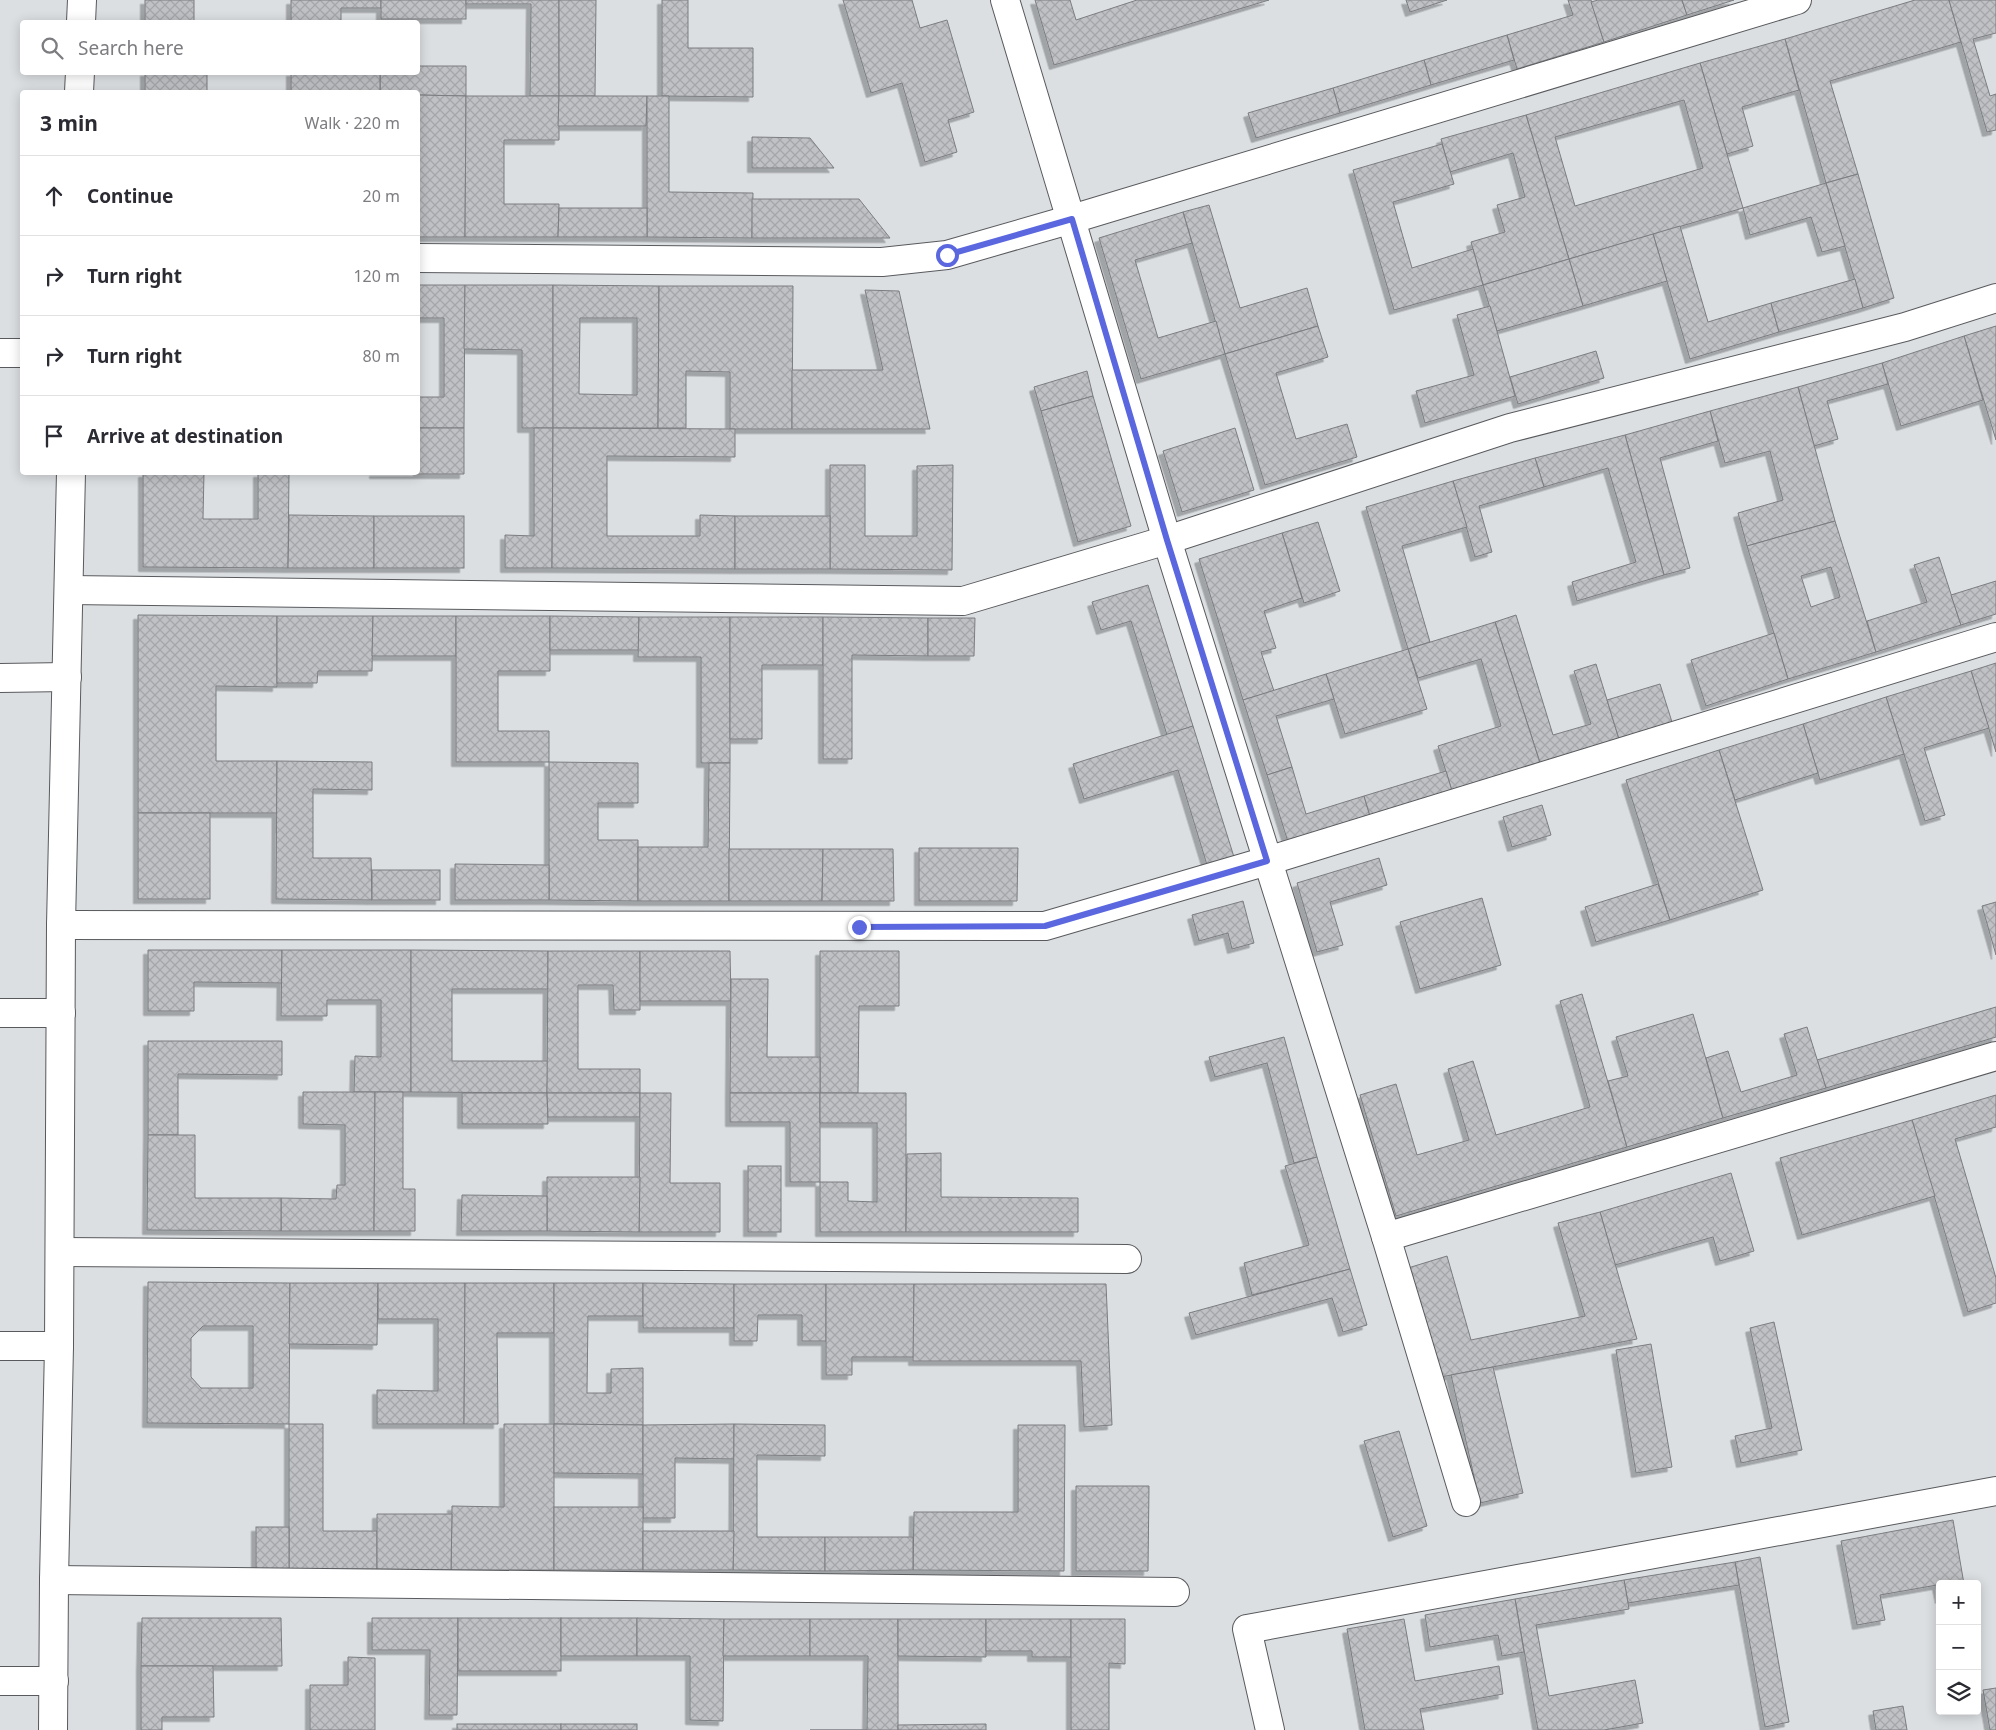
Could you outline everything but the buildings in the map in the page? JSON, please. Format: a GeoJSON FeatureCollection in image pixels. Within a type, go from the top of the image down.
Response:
{"type":"FeatureCollection","features":[{"type":"Feature","properties":{"kind":"street"},"geometry":{"type":"LineString","coordinates":[[81,20],[82,0]]}},
{"type":"Feature","properties":{"kind":"street"},"geometry":{"type":"LineString","coordinates":[[1005,0],[1167,540],[1386,1237],[1466,1502]]}},
{"type":"Feature","properties":{"kind":"street"},"geometry":{"type":"LineString","coordinates":[[420,258],[882,262],[947,255],[1797,0]]}},
{"type":"Feature","properties":{"kind":"street"},"geometry":{"type":"LineString","coordinates":[[79,90],[80,75]]}},
{"type":"Feature","properties":{"kind":"street"},"geometry":{"type":"LineString","coordinates":[[69,590],[964,601],[1167,540],[1510,428],[1905,327],[1996,298]]}},
{"type":"Feature","properties":{"kind":"street"},"geometry":{"type":"LineString","coordinates":[[0,353],[20,353]]}},
{"type":"Feature","properties":{"kind":"street"},"geometry":{"type":"LineString","coordinates":[[53,1730],[54,1580],[60,1346],[61,925],[71,475]]}},
{"type":"Feature","properties":{"kind":"street"},"geometry":{"type":"LineString","coordinates":[[61,925],[1045,926],[1267,861],[1996,638]]}},
{"type":"Feature","properties":{"kind":"street"},"geometry":{"type":"LineString","coordinates":[[0,678],[67,677]]}},
{"type":"Feature","properties":{"kind":"street"},"geometry":{"type":"LineString","coordinates":[[0,1013],[61,1013]]}},
{"type":"Feature","properties":{"kind":"street"},"geometry":{"type":"LineString","coordinates":[[1386,1237],[1996,1056]]}},
{"type":"Feature","properties":{"kind":"street"},"geometry":{"type":"LineString","coordinates":[[60,1252],[1127,1259]]}},
{"type":"Feature","properties":{"kind":"street"},"geometry":{"type":"LineString","coordinates":[[0,1346],[60,1346]]}},
{"type":"Feature","properties":{"kind":"street"},"geometry":{"type":"LineString","coordinates":[[1270,1730],[1246,1629],[1996,1491]]}},
{"type":"Feature","properties":{"kind":"street"},"geometry":{"type":"LineString","coordinates":[[54,1580],[1174,1592]]}},
{"type":"Feature","properties":{"kind":"street"},"geometry":{"type":"LineString","coordinates":[[0,1680],[54,1681]]}},
{"type":"Feature","properties":{"kind":"route"},"geometry":{"type":"LineString","coordinates":[[859,927],[1045,926],[1267,861],[1167,540],[1072,219],[947,255]]}}]}
